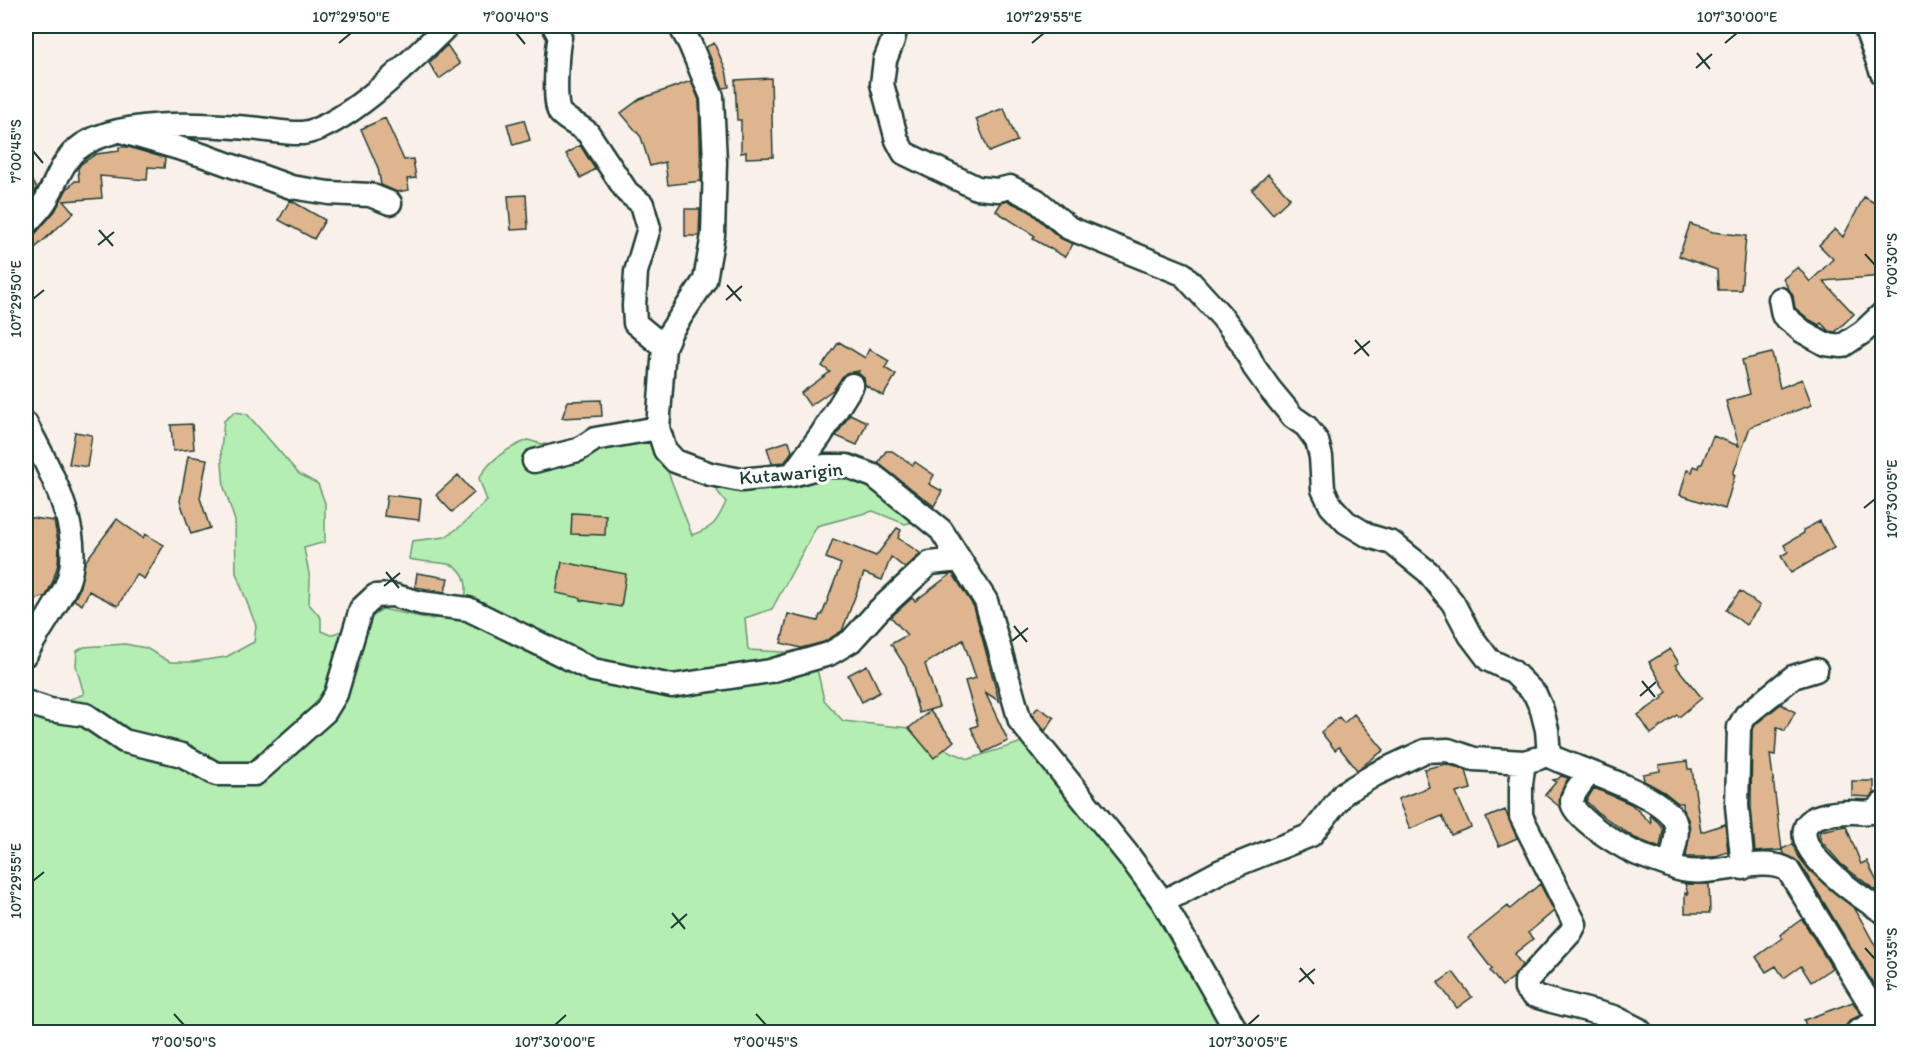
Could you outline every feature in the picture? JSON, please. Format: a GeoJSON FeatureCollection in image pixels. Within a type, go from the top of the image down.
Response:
{"type":"FeatureCollection","features":[{"type":"Feature","properties":{"kind":"street"},"geometry":{"type":"LineString","coordinates":[[26,224],[45,202],[61,170],[76,150],[97,138],[117,130],[159,125],[245,127],[303,133],[337,119],[362,101],[407,65],[447,26]]}},
{"type":"Feature","properties":{"kind":"street"},"geometry":{"type":"LineString","coordinates":[[554,26],[560,37],[557,50],[556,88],[559,112],[588,133],[627,192],[642,204],[649,228],[636,272],[635,323],[664,347]]}},
{"type":"Feature","properties":{"kind":"street","name":"Kutawarigin"},"geometry":{"type":"LineString","coordinates":[[680,26],[712,97],[715,162],[713,235],[705,280],[671,332],[664,347],[658,428],[665,450],[675,461],[710,474],[741,480],[792,475],[824,466],[847,466],[874,476],[941,530],[986,601],[1020,721],[1129,856],[1163,902],[1236,1032]]}},
{"type":"Feature","properties":{"kind":"street"},"geometry":{"type":"LineString","coordinates":[[896,26],[885,60],[882,84],[897,140],[904,153],[977,188],[998,190],[1010,187],[1036,200],[1069,228],[1183,274],[1223,318],[1242,343],[1254,367],[1269,388],[1293,417],[1306,426],[1317,441],[1321,457],[1323,489],[1330,506],[1346,522],[1369,536],[1392,543],[1428,572],[1453,603],[1470,635],[1489,660],[1512,671],[1535,694],[1545,720],[1549,756]]}},
{"type":"Feature","properties":{"kind":"street"},"geometry":{"type":"LineString","coordinates":[[1865,26],[1882,74]]}},
{"type":"Feature","properties":{"kind":"street"},"geometry":{"type":"LineString","coordinates":[[117,130],[202,155],[291,188],[370,195],[390,203]]}},
{"type":"Feature","properties":{"kind":"street"},"geometry":{"type":"LineString","coordinates":[[1780,298],[1783,315],[1802,331],[1825,344],[1842,346],[1863,332],[1882,314]]}},
{"type":"Feature","properties":{"kind":"street"},"geometry":{"type":"LineString","coordinates":[[792,475],[821,435],[852,385]]}},
{"type":"Feature","properties":{"kind":"street"},"geometry":{"type":"LineString","coordinates":[[534,461],[578,450],[595,439],[658,428]]}},
{"type":"Feature","properties":{"kind":"street"},"geometry":{"type":"LineString","coordinates":[[26,654],[67,584],[72,561],[70,523],[47,466],[28,433]]}},
{"type":"Feature","properties":{"kind":"street"},"geometry":{"type":"LineString","coordinates":[[26,702],[50,710],[86,715],[124,741],[182,755],[216,774],[255,774],[325,712],[336,694],[362,609],[375,596],[392,595],[422,603],[468,609],[593,670],[672,686],[770,670],[829,654],[850,641],[878,611],[930,563],[960,560]]}},
{"type":"Feature","properties":{"kind":"street"},"geometry":{"type":"LineString","coordinates":[[1743,868],[1737,806],[1739,727],[1746,715],[1792,677],[1815,670]]}},
{"type":"Feature","properties":{"kind":"street"},"geometry":{"type":"LineString","coordinates":[[1163,902],[1221,871],[1311,835],[1344,793],[1376,774],[1425,751],[1448,750],[1474,759],[1524,762],[1549,756],[1614,781],[1643,795],[1676,822],[1677,829],[1670,866]]}},
{"type":"Feature","properties":{"kind":"street"},"geometry":{"type":"LineString","coordinates":[[1524,762],[1521,816],[1575,924],[1571,932],[1526,981],[1526,989],[1532,995],[1614,1017],[1641,1032]]}},
{"type":"Feature","properties":{"kind":"street"},"geometry":{"type":"LineString","coordinates":[[1589,773],[1572,801],[1574,809],[1604,835],[1635,852],[1677,870],[1704,872],[1780,866],[1788,870],[1881,1018],[1857,1032]]}},
{"type":"Feature","properties":{"kind":"street"},"geometry":{"type":"LineString","coordinates":[[1882,804],[1872,812],[1818,816],[1808,823],[1804,830],[1807,844],[1818,859],[1857,895],[1882,911]]}},
{"type":"Feature","properties":{"kind":"green space"},"geometry":{"type":"Polygon","coordinates":[[[235,412],[247,414],[299,474],[318,484],[325,503],[325,542],[304,548],[310,579],[309,604],[321,618],[321,631],[330,635],[365,623],[382,609],[431,619],[462,613],[466,587],[463,574],[452,565],[409,559],[412,541],[445,537],[461,526],[487,501],[479,478],[484,471],[500,455],[528,440],[543,444],[575,446],[654,435],[692,535],[710,527],[720,515],[726,502],[717,491],[722,485],[843,472],[874,487],[909,513],[913,522],[905,524],[873,511],[817,526],[772,609],[745,618],[748,650],[802,653],[818,673],[824,700],[843,721],[909,728],[931,744],[969,759],[1026,741],[1128,869],[1169,932],[1227,1032],[26,1032],[26,705],[62,702],[84,694],[76,666],[77,651],[84,647],[125,644],[146,648],[170,662],[192,662],[226,657],[254,642],[256,626],[236,573],[235,521],[224,487],[221,450],[224,421],[235,412]]]}},
{"type":"Feature","properties":{"kind":"building"},"geometry":{"type":"Polygon","coordinates":[[[714,43],[726,70],[729,87],[723,88],[706,47],[714,43]]]}},
{"type":"Feature","properties":{"kind":"building"},"geometry":{"type":"Polygon","coordinates":[[[447,45],[460,64],[439,79],[429,63],[447,45]]]}},
{"type":"Feature","properties":{"kind":"building"},"geometry":{"type":"Polygon","coordinates":[[[771,78],[773,157],[746,158],[746,152],[741,153],[741,120],[737,120],[735,80],[771,78]]]}},
{"type":"Feature","properties":{"kind":"building"},"geometry":{"type":"Polygon","coordinates":[[[691,81],[699,100],[701,181],[668,185],[665,162],[650,166],[641,137],[621,113],[640,99],[691,81]]]}},
{"type":"Feature","properties":{"kind":"building"},"geometry":{"type":"Polygon","coordinates":[[[1004,108],[1017,141],[989,152],[976,119],[1004,108]]]}},
{"type":"Feature","properties":{"kind":"building"},"geometry":{"type":"Polygon","coordinates":[[[385,118],[404,160],[413,159],[416,178],[407,179],[409,190],[397,192],[381,185],[378,168],[361,129],[385,118]]]}},
{"type":"Feature","properties":{"kind":"building"},"geometry":{"type":"Polygon","coordinates":[[[524,120],[530,140],[513,145],[507,124],[524,120]]]}},
{"type":"Feature","properties":{"kind":"building"},"geometry":{"type":"Polygon","coordinates":[[[580,145],[595,169],[581,178],[566,154],[580,145]]]}},
{"type":"Feature","properties":{"kind":"building"},"geometry":{"type":"Polygon","coordinates":[[[119,147],[128,147],[165,158],[164,168],[148,167],[147,180],[100,176],[102,198],[64,201],[74,213],[26,256],[26,237],[36,233],[55,211],[67,189],[75,181],[79,181],[78,168],[81,164],[96,154],[119,151],[119,147]]]}},
{"type":"Feature","properties":{"kind":"building"},"geometry":{"type":"Polygon","coordinates":[[[26,173],[37,188],[26,204],[26,173]]]}},
{"type":"Feature","properties":{"kind":"building"},"geometry":{"type":"Polygon","coordinates":[[[1268,174],[1290,198],[1273,214],[1252,190],[1268,174]]]}},
{"type":"Feature","properties":{"kind":"building"},"geometry":{"type":"Polygon","coordinates":[[[526,195],[528,229],[511,230],[508,196],[526,195]]]}},
{"type":"Feature","properties":{"kind":"building"},"geometry":{"type":"Polygon","coordinates":[[[1864,197],[1882,207],[1882,276],[1823,281],[1854,314],[1835,332],[1829,331],[1821,323],[1819,325],[1810,320],[1795,308],[1793,296],[1783,279],[1798,267],[1810,282],[1833,259],[1819,245],[1835,229],[1843,237],[1864,197]]]}},
{"type":"Feature","properties":{"kind":"building"},"geometry":{"type":"Polygon","coordinates":[[[290,200],[325,220],[314,239],[279,220],[290,200]]]}},
{"type":"Feature","properties":{"kind":"building"},"geometry":{"type":"Polygon","coordinates":[[[1008,201],[1029,211],[1060,238],[1073,244],[1065,257],[1033,239],[1035,236],[996,211],[1001,203],[1008,201]]]}},
{"type":"Feature","properties":{"kind":"building"},"geometry":{"type":"Polygon","coordinates":[[[685,209],[700,209],[699,236],[685,236],[685,209]]]}},
{"type":"Feature","properties":{"kind":"building"},"geometry":{"type":"Polygon","coordinates":[[[1690,224],[1713,232],[1746,236],[1741,290],[1718,290],[1717,270],[1679,256],[1690,224]]]}},
{"type":"Feature","properties":{"kind":"building"},"geometry":{"type":"Polygon","coordinates":[[[839,342],[865,358],[869,349],[889,361],[885,368],[896,375],[883,396],[865,385],[864,378],[858,373],[859,371],[846,373],[834,389],[810,406],[801,393],[830,372],[822,366],[839,342]]]}},
{"type":"Feature","properties":{"kind":"building"},"geometry":{"type":"Polygon","coordinates":[[[1772,353],[1780,388],[1802,379],[1812,405],[1750,427],[1733,474],[1735,475],[1725,509],[1680,495],[1687,470],[1692,472],[1694,466],[1699,468],[1713,436],[1739,446],[1726,401],[1750,394],[1742,360],[1772,353]]]}},
{"type":"Feature","properties":{"kind":"building"},"geometry":{"type":"Polygon","coordinates":[[[601,400],[602,416],[562,418],[568,401],[601,400]]]}},
{"type":"Feature","properties":{"kind":"building"},"geometry":{"type":"Polygon","coordinates":[[[850,414],[867,422],[857,445],[836,436],[850,414]]]}},
{"type":"Feature","properties":{"kind":"building"},"geometry":{"type":"Polygon","coordinates":[[[192,424],[194,449],[173,451],[171,425],[192,424]]]}},
{"type":"Feature","properties":{"kind":"building"},"geometry":{"type":"Polygon","coordinates":[[[75,432],[92,435],[87,467],[69,464],[75,432]]]}},
{"type":"Feature","properties":{"kind":"building"},"geometry":{"type":"Polygon","coordinates":[[[789,441],[792,451],[785,462],[772,463],[767,448],[789,441]]]}},
{"type":"Feature","properties":{"kind":"building"},"geometry":{"type":"Polygon","coordinates":[[[886,451],[892,451],[913,465],[915,462],[934,475],[929,484],[942,491],[934,506],[878,463],[886,451]]]}},
{"type":"Feature","properties":{"kind":"building"},"geometry":{"type":"Polygon","coordinates":[[[188,456],[207,459],[200,498],[210,528],[191,534],[180,501],[188,456]]]}},
{"type":"Feature","properties":{"kind":"building"},"geometry":{"type":"Polygon","coordinates":[[[458,475],[474,493],[452,512],[436,495],[458,475]]]}},
{"type":"Feature","properties":{"kind":"building"},"geometry":{"type":"Polygon","coordinates":[[[387,495],[421,499],[419,520],[384,516],[387,495]]]}},
{"type":"Feature","properties":{"kind":"building"},"geometry":{"type":"Polygon","coordinates":[[[572,513],[606,515],[605,535],[571,534],[572,513]]]}},
{"type":"Feature","properties":{"kind":"building"},"geometry":{"type":"Polygon","coordinates":[[[26,517],[54,521],[59,547],[58,564],[46,596],[26,603],[26,517]]]}},
{"type":"Feature","properties":{"kind":"building"},"geometry":{"type":"Polygon","coordinates":[[[117,519],[143,538],[145,534],[164,545],[144,579],[136,574],[118,606],[89,591],[82,605],[74,600],[79,590],[85,562],[117,519]]]}},
{"type":"Feature","properties":{"kind":"building"},"geometry":{"type":"Polygon","coordinates":[[[1820,521],[1834,548],[1791,573],[1781,556],[1788,552],[1784,545],[1804,533],[1803,530],[1820,521]]]}},
{"type":"Feature","properties":{"kind":"building"},"geometry":{"type":"Polygon","coordinates":[[[897,528],[901,530],[898,538],[920,553],[919,555],[905,568],[891,557],[882,580],[864,573],[842,631],[824,642],[801,648],[781,643],[788,614],[818,621],[822,615],[841,564],[826,558],[833,539],[876,556],[897,528]]]}},
{"type":"Feature","properties":{"kind":"building"},"geometry":{"type":"Polygon","coordinates":[[[562,562],[626,574],[621,607],[556,593],[562,562]]]}},
{"type":"Feature","properties":{"kind":"building"},"geometry":{"type":"Polygon","coordinates":[[[417,573],[448,578],[445,592],[415,587],[417,573]]]}},
{"type":"Feature","properties":{"kind":"building"},"geometry":{"type":"Polygon","coordinates":[[[951,574],[974,607],[999,701],[985,692],[1008,741],[983,753],[971,728],[978,725],[965,681],[976,678],[963,640],[925,664],[939,707],[919,713],[906,667],[891,644],[907,635],[891,617],[912,598],[915,601],[951,574]]]}},
{"type":"Feature","properties":{"kind":"building"},"geometry":{"type":"Polygon","coordinates":[[[1740,591],[1760,606],[1746,625],[1726,610],[1740,591]]]}},
{"type":"Feature","properties":{"kind":"building"},"geometry":{"type":"Polygon","coordinates":[[[1670,649],[1679,663],[1675,665],[1702,698],[1679,717],[1677,715],[1651,734],[1638,715],[1663,698],[1662,696],[1667,692],[1649,662],[1670,649]]]}},
{"type":"Feature","properties":{"kind":"building"},"geometry":{"type":"Polygon","coordinates":[[[867,665],[880,692],[862,702],[848,675],[867,665]]]}},
{"type":"Feature","properties":{"kind":"building"},"geometry":{"type":"Polygon","coordinates":[[[1781,704],[1795,712],[1785,731],[1777,727],[1775,755],[1770,754],[1782,850],[1755,852],[1751,806],[1752,731],[1756,724],[1781,704]]]}},
{"type":"Feature","properties":{"kind":"building"},"geometry":{"type":"Polygon","coordinates":[[[1038,707],[1054,718],[1045,731],[1032,715],[1038,707]]]}},
{"type":"Feature","properties":{"kind":"building"},"geometry":{"type":"Polygon","coordinates":[[[930,711],[954,741],[934,758],[909,728],[930,711]]]}},
{"type":"Feature","properties":{"kind":"building"},"geometry":{"type":"Polygon","coordinates":[[[1354,714],[1384,750],[1357,770],[1339,747],[1335,750],[1321,732],[1339,717],[1344,723],[1354,714]]]}},
{"type":"Feature","properties":{"kind":"building"},"geometry":{"type":"Polygon","coordinates":[[[1687,761],[1688,769],[1692,769],[1701,832],[1725,824],[1728,852],[1713,857],[1686,857],[1690,829],[1683,810],[1683,803],[1678,803],[1644,781],[1643,774],[1660,771],[1659,765],[1687,761]]]}},
{"type":"Feature","properties":{"kind":"building"},"geometry":{"type":"Polygon","coordinates":[[[1446,764],[1466,770],[1471,789],[1456,793],[1471,827],[1451,835],[1442,816],[1410,829],[1398,799],[1429,787],[1424,769],[1446,764]]]}},
{"type":"Feature","properties":{"kind":"building"},"geometry":{"type":"Polygon","coordinates":[[[1561,776],[1568,778],[1560,794],[1560,807],[1545,795],[1556,782],[1553,780],[1561,776]]]}},
{"type":"Feature","properties":{"kind":"building"},"geometry":{"type":"Polygon","coordinates":[[[1852,781],[1874,781],[1874,794],[1870,797],[1852,796],[1852,781]]]}},
{"type":"Feature","properties":{"kind":"building"},"geometry":{"type":"Polygon","coordinates":[[[1594,788],[1631,804],[1651,823],[1650,815],[1659,823],[1663,830],[1660,848],[1635,838],[1597,812],[1586,801],[1594,788]]]}},
{"type":"Feature","properties":{"kind":"building"},"geometry":{"type":"Polygon","coordinates":[[[1505,810],[1517,838],[1499,846],[1486,818],[1505,810]]]}},
{"type":"Feature","properties":{"kind":"building"},"geometry":{"type":"Polygon","coordinates":[[[1846,826],[1861,864],[1867,861],[1880,888],[1875,890],[1841,864],[1822,842],[1820,831],[1846,826]]]}},
{"type":"Feature","properties":{"kind":"building"},"geometry":{"type":"Polygon","coordinates":[[[1793,844],[1799,857],[1810,871],[1855,909],[1882,958],[1882,998],[1800,863],[1785,855],[1782,849],[1793,844]]]}},
{"type":"Feature","properties":{"kind":"building"},"geometry":{"type":"Polygon","coordinates":[[[1540,884],[1554,911],[1528,933],[1533,939],[1514,954],[1522,965],[1514,977],[1502,986],[1468,938],[1508,906],[1510,909],[1540,884]]]}},
{"type":"Feature","properties":{"kind":"building"},"geometry":{"type":"Polygon","coordinates":[[[1685,884],[1709,884],[1710,913],[1685,913],[1685,893],[1688,894],[1685,884]]]}},
{"type":"Feature","properties":{"kind":"building"},"geometry":{"type":"Polygon","coordinates":[[[1802,919],[1832,968],[1811,982],[1801,966],[1784,978],[1776,966],[1766,972],[1756,957],[1782,938],[1780,935],[1802,919]]]}},
{"type":"Feature","properties":{"kind":"building"},"geometry":{"type":"Polygon","coordinates":[[[1453,972],[1472,997],[1457,1008],[1438,983],[1453,972]]]}},
{"type":"Feature","properties":{"kind":"building"},"geometry":{"type":"Polygon","coordinates":[[[1853,1002],[1861,1015],[1850,1020],[1844,1030],[1808,1032],[1804,1020],[1853,1002]]]}}]}
